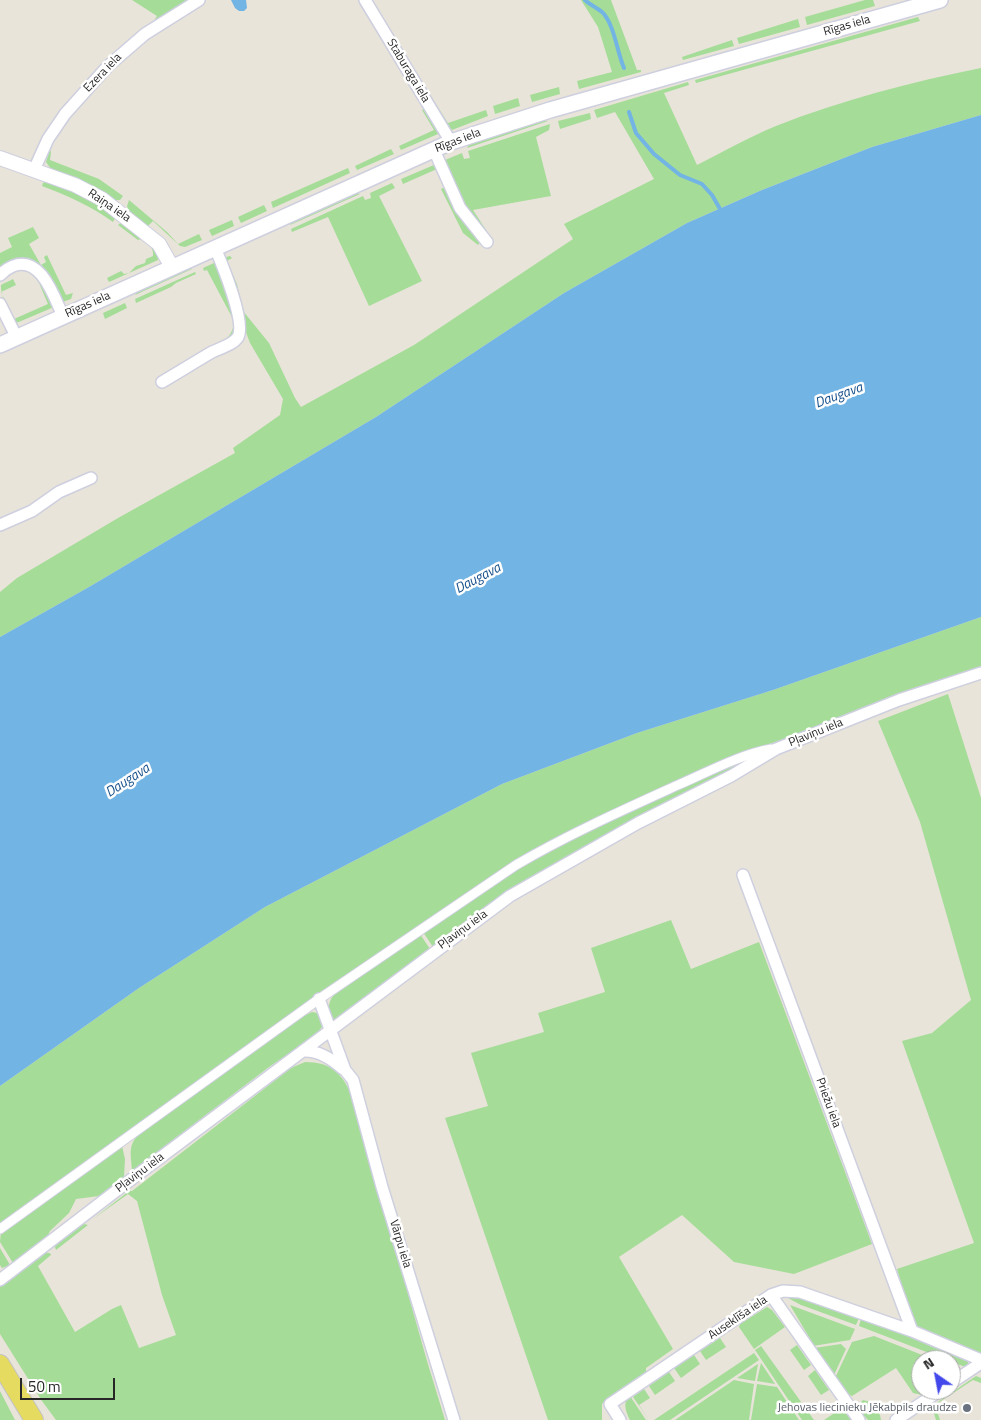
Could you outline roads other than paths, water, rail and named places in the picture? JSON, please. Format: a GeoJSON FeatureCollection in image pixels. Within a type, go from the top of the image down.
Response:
{"type":"FeatureCollection","features":[{"type":"Feature","properties":{"kind":"main road","name":"Rīgas iela"},"geometry":{"type":"LineString","coordinates":[[0,345],[451,142],[544,112],[940,0]]}},
{"type":"Feature","properties":{"kind":"main road"},"geometry":{"type":"LineString","coordinates":[[0,1364],[33,1420]]}},
{"type":"Feature","properties":{"kind":"street","name":"Ezera iela"},"geometry":{"type":"LineString","coordinates":[[34,170],[48,139],[59,122],[108,66],[145,34],[199,0]]}},
{"type":"Feature","properties":{"kind":"street","name":"Staburaga iela"},"geometry":{"type":"LineString","coordinates":[[365,0],[451,142]]}},
{"type":"Feature","properties":{"kind":"street"},"geometry":{"type":"LineString","coordinates":[[434,150],[460,208],[487,242]]}},
{"type":"Feature","properties":{"kind":"street","name":"Raiņa iela"},"geometry":{"type":"LineString","coordinates":[[0,158],[75,185],[102,199],[159,244],[172,267]]}},
{"type":"Feature","properties":{"kind":"street"},"geometry":{"type":"LineString","coordinates":[[162,382],[233,342],[238,337],[240,330],[233,294],[215,248]]}},
{"type":"Feature","properties":{"kind":"street"},"geometry":{"type":"LineString","coordinates":[[0,275],[9,267],[17,264],[25,263],[33,266],[47,285],[63,316]]}},
{"type":"Feature","properties":{"kind":"street"},"geometry":{"type":"LineString","coordinates":[[0,304],[17,338]]}},
{"type":"Feature","properties":{"kind":"street"},"geometry":{"type":"LineString","coordinates":[[0,525],[32,511],[59,492],[91,478]]}},
{"type":"Feature","properties":{"kind":"street","name":"Pļaviņu iela"},"geometry":{"type":"LineString","coordinates":[[0,1280],[510,896],[616,835],[692,797],[776,749],[899,700],[981,673]]}},
{"type":"Feature","properties":{"kind":"street"},"geometry":{"type":"LineString","coordinates":[[0,1229],[319,999],[476,891],[537,853],[632,806],[722,765],[759,752],[776,749]]}},
{"type":"Feature","properties":{"kind":"street","name":"Priežu iela"},"geometry":{"type":"LineString","coordinates":[[744,875],[912,1330]]}},
{"type":"Feature","properties":{"kind":"street","name":"Vārpu iela"},"geometry":{"type":"LineString","coordinates":[[319,999],[332,1030],[345,1070]]}},
{"type":"Feature","properties":{"kind":"street","name":"Vārpu iela"},"geometry":{"type":"LineString","coordinates":[[303,1051],[312,1051],[332,1059],[354,1080],[382,1187],[454,1420]]}},
{"type":"Feature","properties":{"kind":"street","name":"Auseklīša iela"},"geometry":{"type":"LineString","coordinates":[[620,1420],[610,1404],[771,1296],[783,1291],[794,1290],[912,1330],[981,1362]]}},
{"type":"Feature","properties":{"kind":"street"},"geometry":{"type":"LineString","coordinates":[[771,1296],[859,1420]]}},
{"type":"Feature","properties":{"kind":"street","name":"Auseklīša iela"},"geometry":{"type":"LineString","coordinates":[[961,1376],[981,1362]]}},
{"type":"Feature","properties":{"kind":"street"},"geometry":{"type":"LineString","coordinates":[[896,1420],[926,1400]]}},
{"type":"Feature","properties":{"kind":"water"},"geometry":{"type":"Polygon","coordinates":[[[231,0],[246,0],[247,8],[244,11],[239,11],[231,0]]]}},
{"type":"Feature","properties":{"kind":"water","name":"Daugava"},"geometry":{"type":"Polygon","coordinates":[[[981,115],[981,617],[773,690],[637,733],[502,784],[265,907],[139,988],[0,1086],[0,637],[89,587],[376,417],[564,293],[687,223],[762,190],[872,147],[981,115]]]}},
{"type":"Feature","properties":{"kind":"waterway"},"geometry":{"type":"LineString","coordinates":[[585,0],[602,12],[608,20],[624,68]]}},
{"type":"Feature","properties":{"kind":"waterway"},"geometry":{"type":"LineString","coordinates":[[629,112],[636,133],[654,154],[680,175],[702,184],[712,195],[720,209]]}},
{"type":"Feature","properties":{"kind":"place","name":"Jehovas liecinieku Jēkabpils draudze"},"geometry":{"type":"Point","coordinates":[967,1408]}}]}
